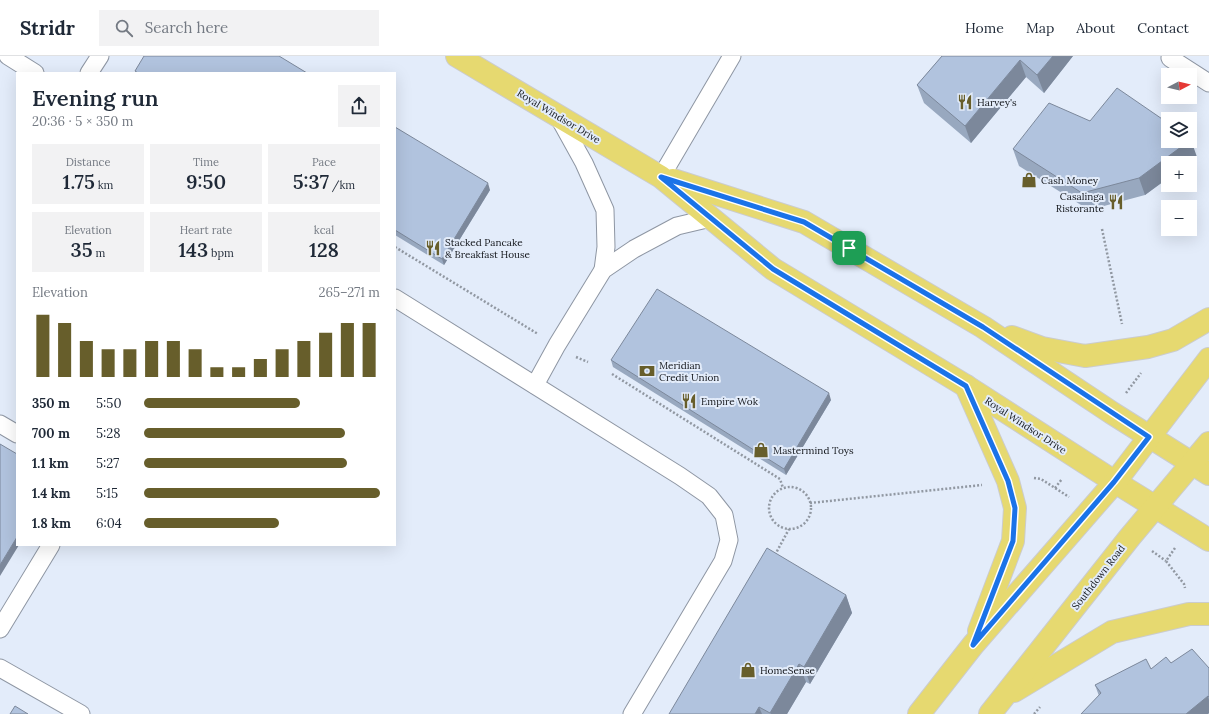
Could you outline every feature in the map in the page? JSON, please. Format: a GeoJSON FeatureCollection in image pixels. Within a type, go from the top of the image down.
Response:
{"type":"FeatureCollection","features":[{"type":"Feature","properties":{"kind":"main road","name":"Royal Windsor Drive"},"geometry":{"type":"LineString","coordinates":[[457,56],[661,177],[773,269],[966,386],[1114,482],[1209,540]]}},
{"type":"Feature","properties":{"kind":"main road","name":"Royal Windsor Drive"},"geometry":{"type":"LineString","coordinates":[[661,177],[804,222],[983,327],[1200,469]]}},
{"type":"Feature","properties":{"kind":"main road"},"geometry":{"type":"LineString","coordinates":[[983,327],[1042,348],[1085,356],[1148,347],[1173,340],[1209,319]]}},
{"type":"Feature","properties":{"kind":"main road"},"geometry":{"type":"LineString","coordinates":[[919,714],[973,645],[1114,482],[1209,359]]}},
{"type":"Feature","properties":{"kind":"main road"},"geometry":{"type":"LineString","coordinates":[[966,386],[1008,481],[1015,508],[1013,541],[973,645]]}},
{"type":"Feature","properties":{"kind":"main road","name":"Southdown Road"},"geometry":{"type":"LineString","coordinates":[[997,706],[1155,507],[1200,469],[1209,443]]}},
{"type":"Feature","properties":{"kind":"main road"},"geometry":{"type":"LineString","coordinates":[[997,706],[1112,632],[1189,614],[1209,614]]}},
{"type":"Feature","properties":{"kind":"lane"},"geometry":{"type":"LineString","coordinates":[[8,56],[33,72]]}},
{"type":"Feature","properties":{"kind":"lane"},"geometry":{"type":"LineString","coordinates":[[90,72],[100,56]]}},
{"type":"Feature","properties":{"kind":"lane"},"geometry":{"type":"LineString","coordinates":[[661,177],[732,56]]}},
{"type":"Feature","properties":{"kind":"lane"},"geometry":{"type":"LineString","coordinates":[[1170,58],[1209,83]]}},
{"type":"Feature","properties":{"kind":"lane"},"geometry":{"type":"LineString","coordinates":[[535,385],[603,270],[606,247],[605,210],[584,163],[558,116]]}},
{"type":"Feature","properties":{"kind":"lane"},"geometry":{"type":"LineString","coordinates":[[603,270],[634,249],[677,226],[711,218]]}},
{"type":"Feature","properties":{"kind":"lane"},"geometry":{"type":"LineString","coordinates":[[396,299],[680,476],[709,496],[724,516],[728,540],[723,560],[632,714]]}},
{"type":"Feature","properties":{"kind":"lane"},"geometry":{"type":"LineString","coordinates":[[0,424],[16,433]]}},
{"type":"Feature","properties":{"kind":"lane"},"geometry":{"type":"LineString","coordinates":[[0,629],[50,546]]}},
{"type":"Feature","properties":{"kind":"lane"},"geometry":{"type":"LineString","coordinates":[[0,668],[81,714]]}},
{"type":"Feature","properties":{"kind":"path"},"geometry":{"type":"LineString","coordinates":[[1102,229],[1122,325]]}},
{"type":"Feature","properties":{"kind":"path"},"geometry":{"type":"LineString","coordinates":[[396,248],[538,334]]}},
{"type":"Feature","properties":{"kind":"path"},"geometry":{"type":"LineString","coordinates":[[576,356],[588,362]]}},
{"type":"Feature","properties":{"kind":"path"},"geometry":{"type":"LineString","coordinates":[[1124,396],[1142,373]]}},
{"type":"Feature","properties":{"kind":"path"},"geometry":{"type":"LineString","coordinates":[[612,374],[780,479],[783,488]]}},
{"type":"Feature","properties":{"kind":"path"},"geometry":{"type":"LineString","coordinates":[[1029,477],[1041,479],[1071,499]]}},
{"type":"Feature","properties":{"kind":"path"},"geometry":{"type":"LineString","coordinates":[[1055,488],[1064,477]]}},
{"type":"Feature","properties":{"kind":"path"},"geometry":{"type":"LineString","coordinates":[[810,503],[985,485]]}},
{"type":"Feature","properties":{"kind":"path"},"geometry":{"type":"LineString","coordinates":[[783,488],[797,488],[803,491],[808,496],[810,503],[810,516],[796,528],[782,527],[776,523],[769,511],[769,503],[772,497],[777,491],[783,488]]}},
{"type":"Feature","properties":{"kind":"path"},"geometry":{"type":"LineString","coordinates":[[774,556],[789,528]]}},
{"type":"Feature","properties":{"kind":"path"},"geometry":{"type":"LineString","coordinates":[[1166,561],[1179,543]]}},
{"type":"Feature","properties":{"kind":"path"},"geometry":{"type":"LineString","coordinates":[[1150,550],[1166,561],[1184,584],[1185,590]]}},
{"type":"Feature","properties":{"kind":"building"},"geometry":{"type":"Polygon","coordinates":[[[144,56],[279,56],[305,72],[136,72],[135,71],[144,56]]]}},
{"type":"Feature","properties":{"kind":"building"},"geometry":{"type":"Polygon","coordinates":[[[942,56],[1053,56],[1037,75],[1020,60],[965,126],[917,85],[942,56]]]}},
{"type":"Feature","properties":{"kind":"building"},"geometry":{"type":"Polygon","coordinates":[[[1117,88],[1161,118],[1161,148],[1180,148],[1169,156],[1161,156],[1161,162],[1139,178],[1082,193],[1013,149],[1049,103],[1090,121],[1117,88]]]}},
{"type":"Feature","properties":{"kind":"building"},"geometry":{"type":"Polygon","coordinates":[[[396,128],[488,183],[442,259],[396,231],[396,128]]]}},
{"type":"Feature","properties":{"kind":"building"},"geometry":{"type":"Polygon","coordinates":[[[657,289],[829,393],[784,469],[611,360],[657,289]]]}},
{"type":"Feature","properties":{"kind":"building"},"geometry":{"type":"Polygon","coordinates":[[[0,444],[16,453],[16,539],[0,565],[0,444]]]}},
{"type":"Feature","properties":{"kind":"building"},"geometry":{"type":"Polygon","coordinates":[[[767,548],[846,595],[804,667],[799,664],[770,713],[759,707],[755,714],[669,714],[767,548]]]}},
{"type":"Feature","properties":{"kind":"building"},"geometry":{"type":"Polygon","coordinates":[[[1192,649],[1209,668],[1209,697],[1208,696],[1186,714],[1081,714],[1101,693],[1095,685],[1146,659],[1151,669],[1166,657],[1171,663],[1192,649]]]}},
{"type":"Feature","properties":{"kind":"building"},"geometry":{"type":"Polygon","coordinates":[[[15,706],[28,714],[10,714],[15,706]]]}},
{"type":"Feature","properties":{"kind":"place","name":"Harvey's"},"geometry":{"type":"Point","coordinates":[965,102]}},
{"type":"Feature","properties":{"kind":"place","name":"Cash Money"},"geometry":{"type":"Point","coordinates":[1029,180]}},
{"type":"Feature","properties":{"kind":"place","name":"Casalinga Ristorante"},"geometry":{"type":"Point","coordinates":[1116,202]}},
{"type":"Feature","properties":{"kind":"place","name":"Stacked Pancake & Breakfast House"},"geometry":{"type":"Point","coordinates":[433,248]}},
{"type":"Feature","properties":{"kind":"place","name":"Meridian Credit Union"},"geometry":{"type":"Point","coordinates":[647,371]}},
{"type":"Feature","properties":{"kind":"place","name":"Empire Wok"},"geometry":{"type":"Point","coordinates":[689,401]}},
{"type":"Feature","properties":{"kind":"place","name":"Mastermind Toys"},"geometry":{"type":"Point","coordinates":[761,450]}},
{"type":"Feature","properties":{"kind":"place","name":"HomeSense"},"geometry":{"type":"Point","coordinates":[748,670]}},
{"type":"Feature","properties":{"kind":"route"},"geometry":{"type":"LineString","coordinates":[[661,177],[804,222],[849,248],[983,327],[1149,437],[1114,482],[973,645],[1013,541],[1015,508],[1008,481],[966,386],[773,269],[661,177]]}}]}
